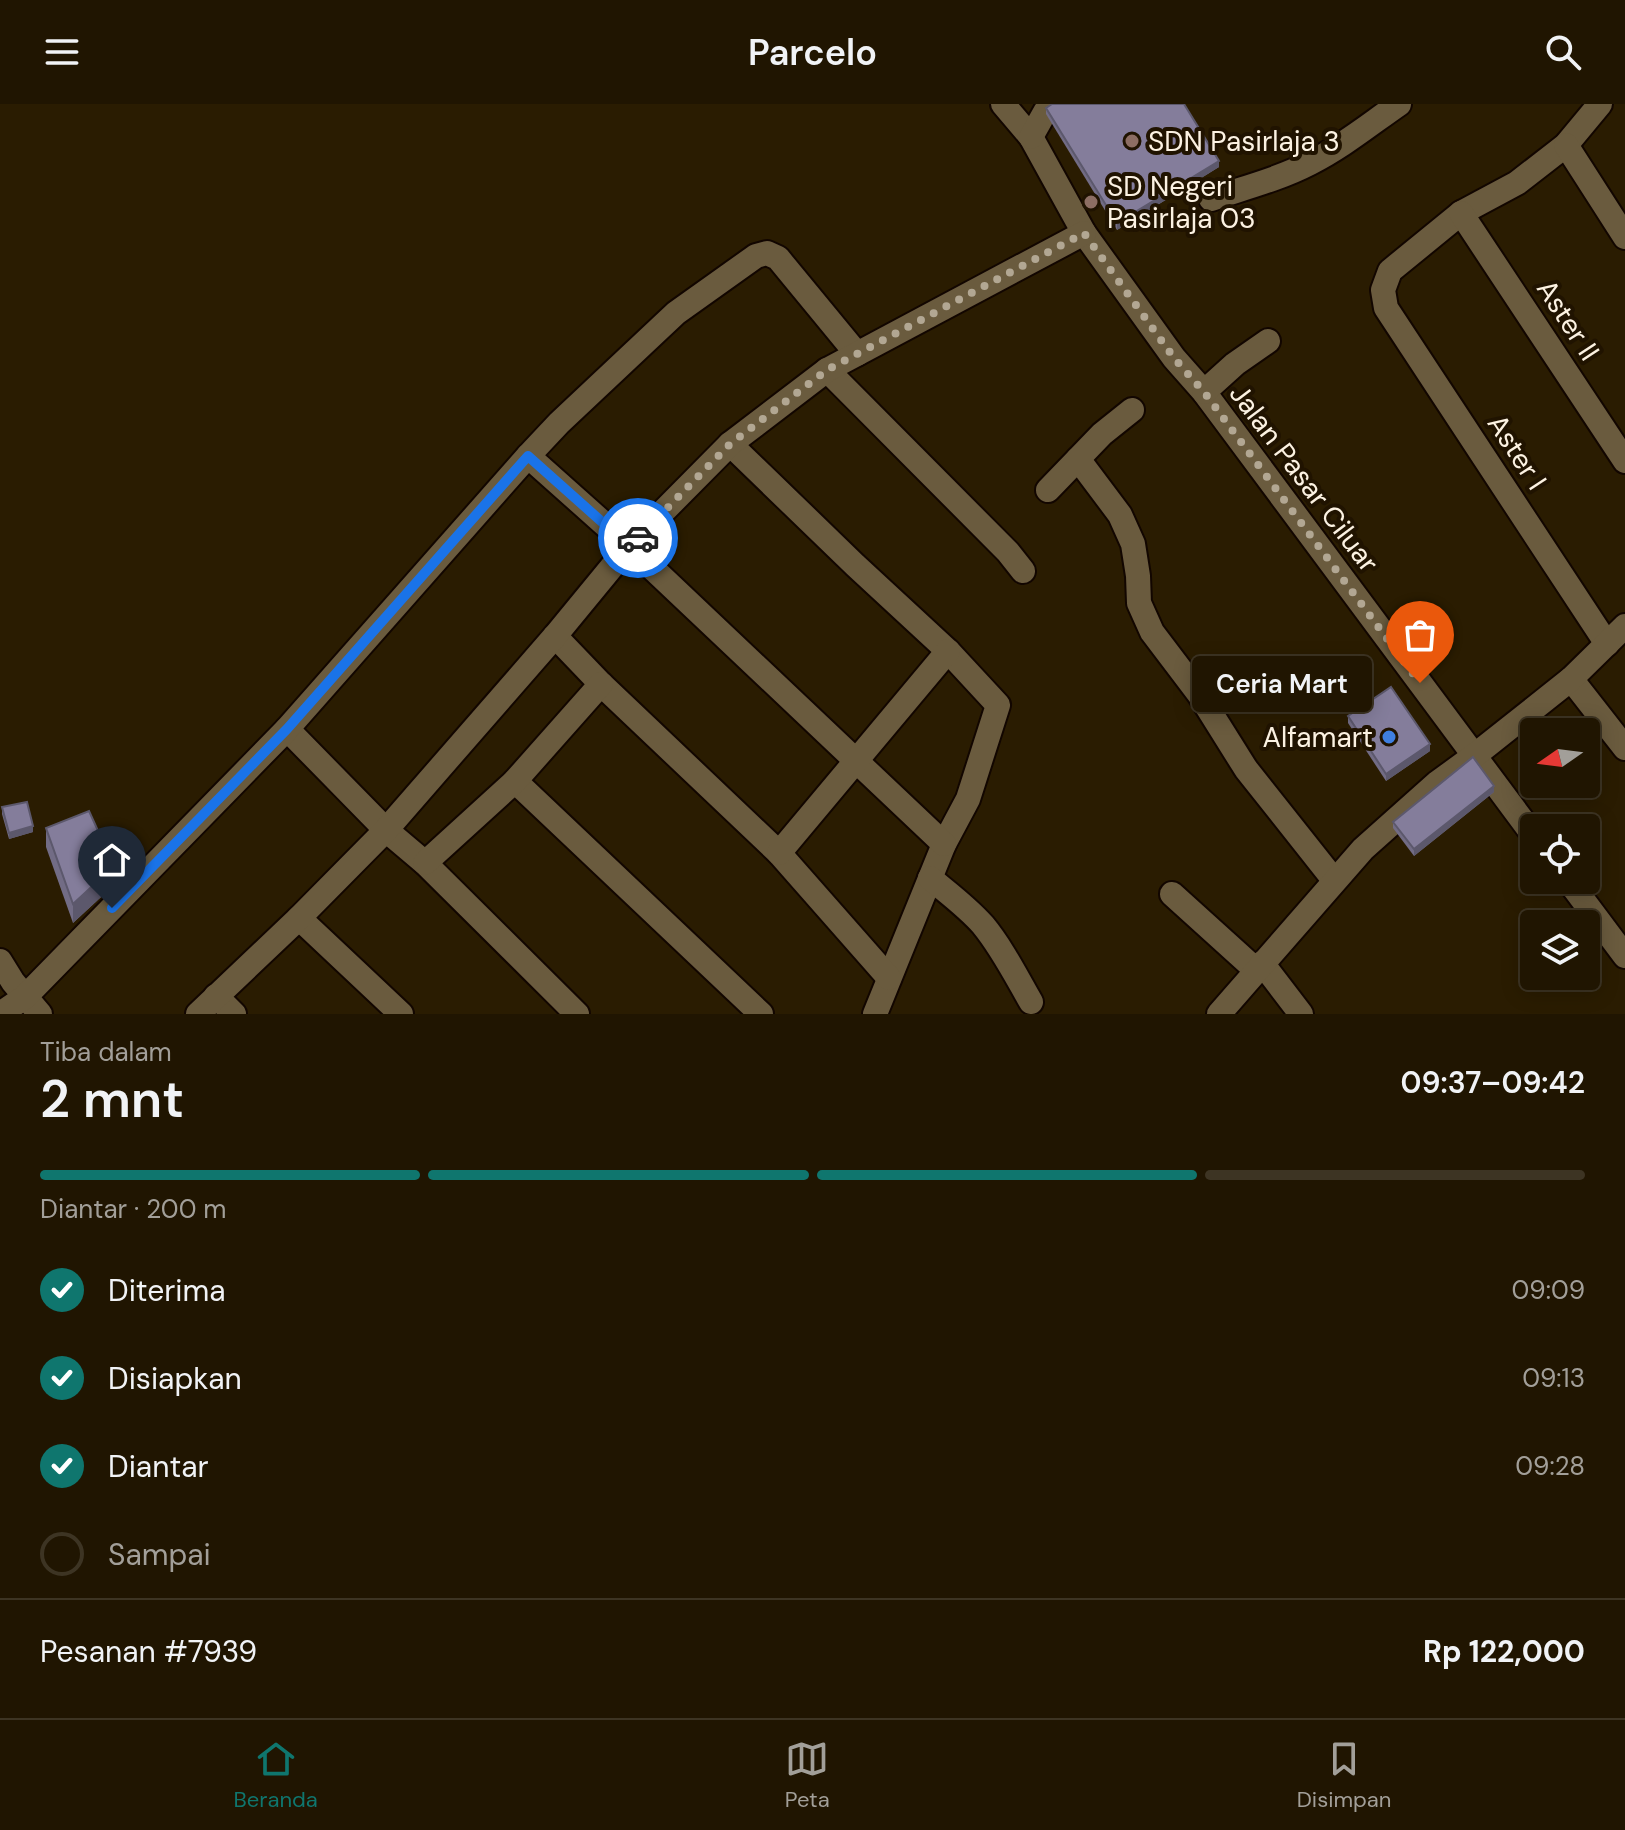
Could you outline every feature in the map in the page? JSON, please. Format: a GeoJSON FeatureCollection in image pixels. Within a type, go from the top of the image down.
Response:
{"type":"FeatureCollection","features":[{"type":"Feature","properties":{"kind":"street","name":"Jalan Pasar Ciluar"},"geometry":{"type":"LineString","coordinates":[[1003,104],[1031,137],[1084,233],[1174,358],[1204,392],[1520,817]]}},
{"type":"Feature","properties":{"kind":"street"},"geometry":{"type":"LineString","coordinates":[[1031,137],[1045,112],[1056,104]]}},
{"type":"Feature","properties":{"kind":"street"},"geometry":{"type":"LineString","coordinates":[[1211,199],[1310,163],[1337,148],[1399,104]]}},
{"type":"Feature","properties":{"kind":"street"},"geometry":{"type":"LineString","coordinates":[[1461,213],[1517,183],[1566,145],[1600,104]]}},
{"type":"Feature","properties":{"kind":"street"},"geometry":{"type":"LineString","coordinates":[[1566,145],[1625,237]]}},
{"type":"Feature","properties":{"kind":"street","name":"Aster I"},"geometry":{"type":"LineString","coordinates":[[1461,213],[1390,271],[1383,290],[1386,308],[1607,644]]}},
{"type":"Feature","properties":{"kind":"street","name":"Aster II"},"geometry":{"type":"LineString","coordinates":[[1461,213],[1625,461]]}},
{"type":"Feature","properties":{"kind":"street"},"geometry":{"type":"LineString","coordinates":[[198,1014],[386,830],[629,546],[730,444],[827,370],[1084,233]]}},
{"type":"Feature","properties":{"kind":"street"},"geometry":{"type":"LineString","coordinates":[[0,1014],[32,1005],[287,729],[528,456],[676,313],[756,256],[767,253],[778,258],[857,354]]}},
{"type":"Feature","properties":{"kind":"street"},"geometry":{"type":"LineString","coordinates":[[1204,392],[1235,364],[1268,341]]}},
{"type":"Feature","properties":{"kind":"street"},"geometry":{"type":"LineString","coordinates":[[827,370],[1008,552],[1023,571]]}},
{"type":"Feature","properties":{"kind":"street"},"geometry":{"type":"LineString","coordinates":[[1048,490],[1102,434],[1132,410]]}},
{"type":"Feature","properties":{"kind":"street"},"geometry":{"type":"LineString","coordinates":[[730,444],[948,651],[998,705],[968,799],[944,844],[875,1014]]}},
{"type":"Feature","properties":{"kind":"street"},"geometry":{"type":"LineString","coordinates":[[528,456],[629,546],[944,844]]}},
{"type":"Feature","properties":{"kind":"street"},"geometry":{"type":"LineString","coordinates":[[1078,459],[1120,515],[1133,544],[1139,603],[1152,632],[1199,694],[1246,769],[1334,880]]}},
{"type":"Feature","properties":{"kind":"street"},"geometry":{"type":"LineString","coordinates":[[1219,1014],[1363,849],[1437,783],[1571,679],[1625,626]]}},
{"type":"Feature","properties":{"kind":"street"},"geometry":{"type":"LineString","coordinates":[[555,636],[601,684],[779,853],[889,978]]}},
{"type":"Feature","properties":{"kind":"street"},"geometry":{"type":"LineString","coordinates":[[779,853],[948,651]]}},
{"type":"Feature","properties":{"kind":"street"},"geometry":{"type":"LineString","coordinates":[[1571,679],[1625,748]]}},
{"type":"Feature","properties":{"kind":"street"},"geometry":{"type":"LineString","coordinates":[[425,863],[515,781],[601,684]]}},
{"type":"Feature","properties":{"kind":"street"},"geometry":{"type":"LineString","coordinates":[[287,729],[386,830],[425,863],[577,1014]]}},
{"type":"Feature","properties":{"kind":"street"},"geometry":{"type":"LineString","coordinates":[[515,781],[761,1014]]}},
{"type":"Feature","properties":{"kind":"street"},"geometry":{"type":"LineString","coordinates":[[930,878],[968,910],[997,943],[1031,1002]]}},
{"type":"Feature","properties":{"kind":"street"},"geometry":{"type":"LineString","coordinates":[[1172,894],[1259,966],[1301,1014]]}},
{"type":"Feature","properties":{"kind":"street"},"geometry":{"type":"LineString","coordinates":[[1578,894],[1625,956]]}},
{"type":"Feature","properties":{"kind":"street"},"geometry":{"type":"LineString","coordinates":[[299,918],[401,1014]]}},
{"type":"Feature","properties":{"kind":"street"},"geometry":{"type":"LineString","coordinates":[[0,961],[32,1005]]}},
{"type":"Feature","properties":{"kind":"street"},"geometry":{"type":"LineString","coordinates":[[216,996],[234,1014]]}},
{"type":"Feature","properties":{"kind":"building","name":"SDN Pasirlaja 3"},"geometry":{"type":"Polygon","coordinates":[[[1052,104],[1184,104],[1219,161],[1117,223],[1046,108],[1052,104]]]}},
{"type":"Feature","properties":{"kind":"building","name":"Alfamart"},"geometry":{"type":"Polygon","coordinates":[[[1391,687],[1430,744],[1386,774],[1348,716],[1391,687]]]}},
{"type":"Feature","properties":{"kind":"building"},"geometry":{"type":"Polygon","coordinates":[[[1473,757],[1494,786],[1414,849],[1393,822],[1473,757]]]}},
{"type":"Feature","properties":{"kind":"building"},"geometry":{"type":"Polygon","coordinates":[[[27,802],[33,826],[9,833],[2,807],[27,802]]]}},
{"type":"Feature","properties":{"kind":"building"},"geometry":{"type":"Polygon","coordinates":[[[89,811],[114,866],[73,904],[46,828],[89,811]]]}},
{"type":"Feature","properties":{"kind":"way so far"},"geometry":{"type":"LineString","coordinates":[[638,538],[730,444],[827,370],[1084,233],[1174,358],[1204,392],[1420,683]]}},
{"type":"Feature","properties":{"kind":"place","name":"SDN Pasirlaja 3"},"geometry":{"type":"Point","coordinates":[1132,141]}},
{"type":"Feature","properties":{"kind":"place","name":"SD Negeri Pasirlaja 03"},"geometry":{"type":"Point","coordinates":[1091,202]}},
{"type":"Feature","properties":{"kind":"place","name":"Ceria Mart"},"geometry":{"type":"Point","coordinates":[1420,683]}},
{"type":"Feature","properties":{"kind":"place","name":"Alfamart"},"geometry":{"type":"Point","coordinates":[1389,737]}},
{"type":"Feature","properties":{"kind":"route"},"geometry":{"type":"LineString","coordinates":[[112,908],[287,729],[528,456],[629,546],[638,538]]}}]}
